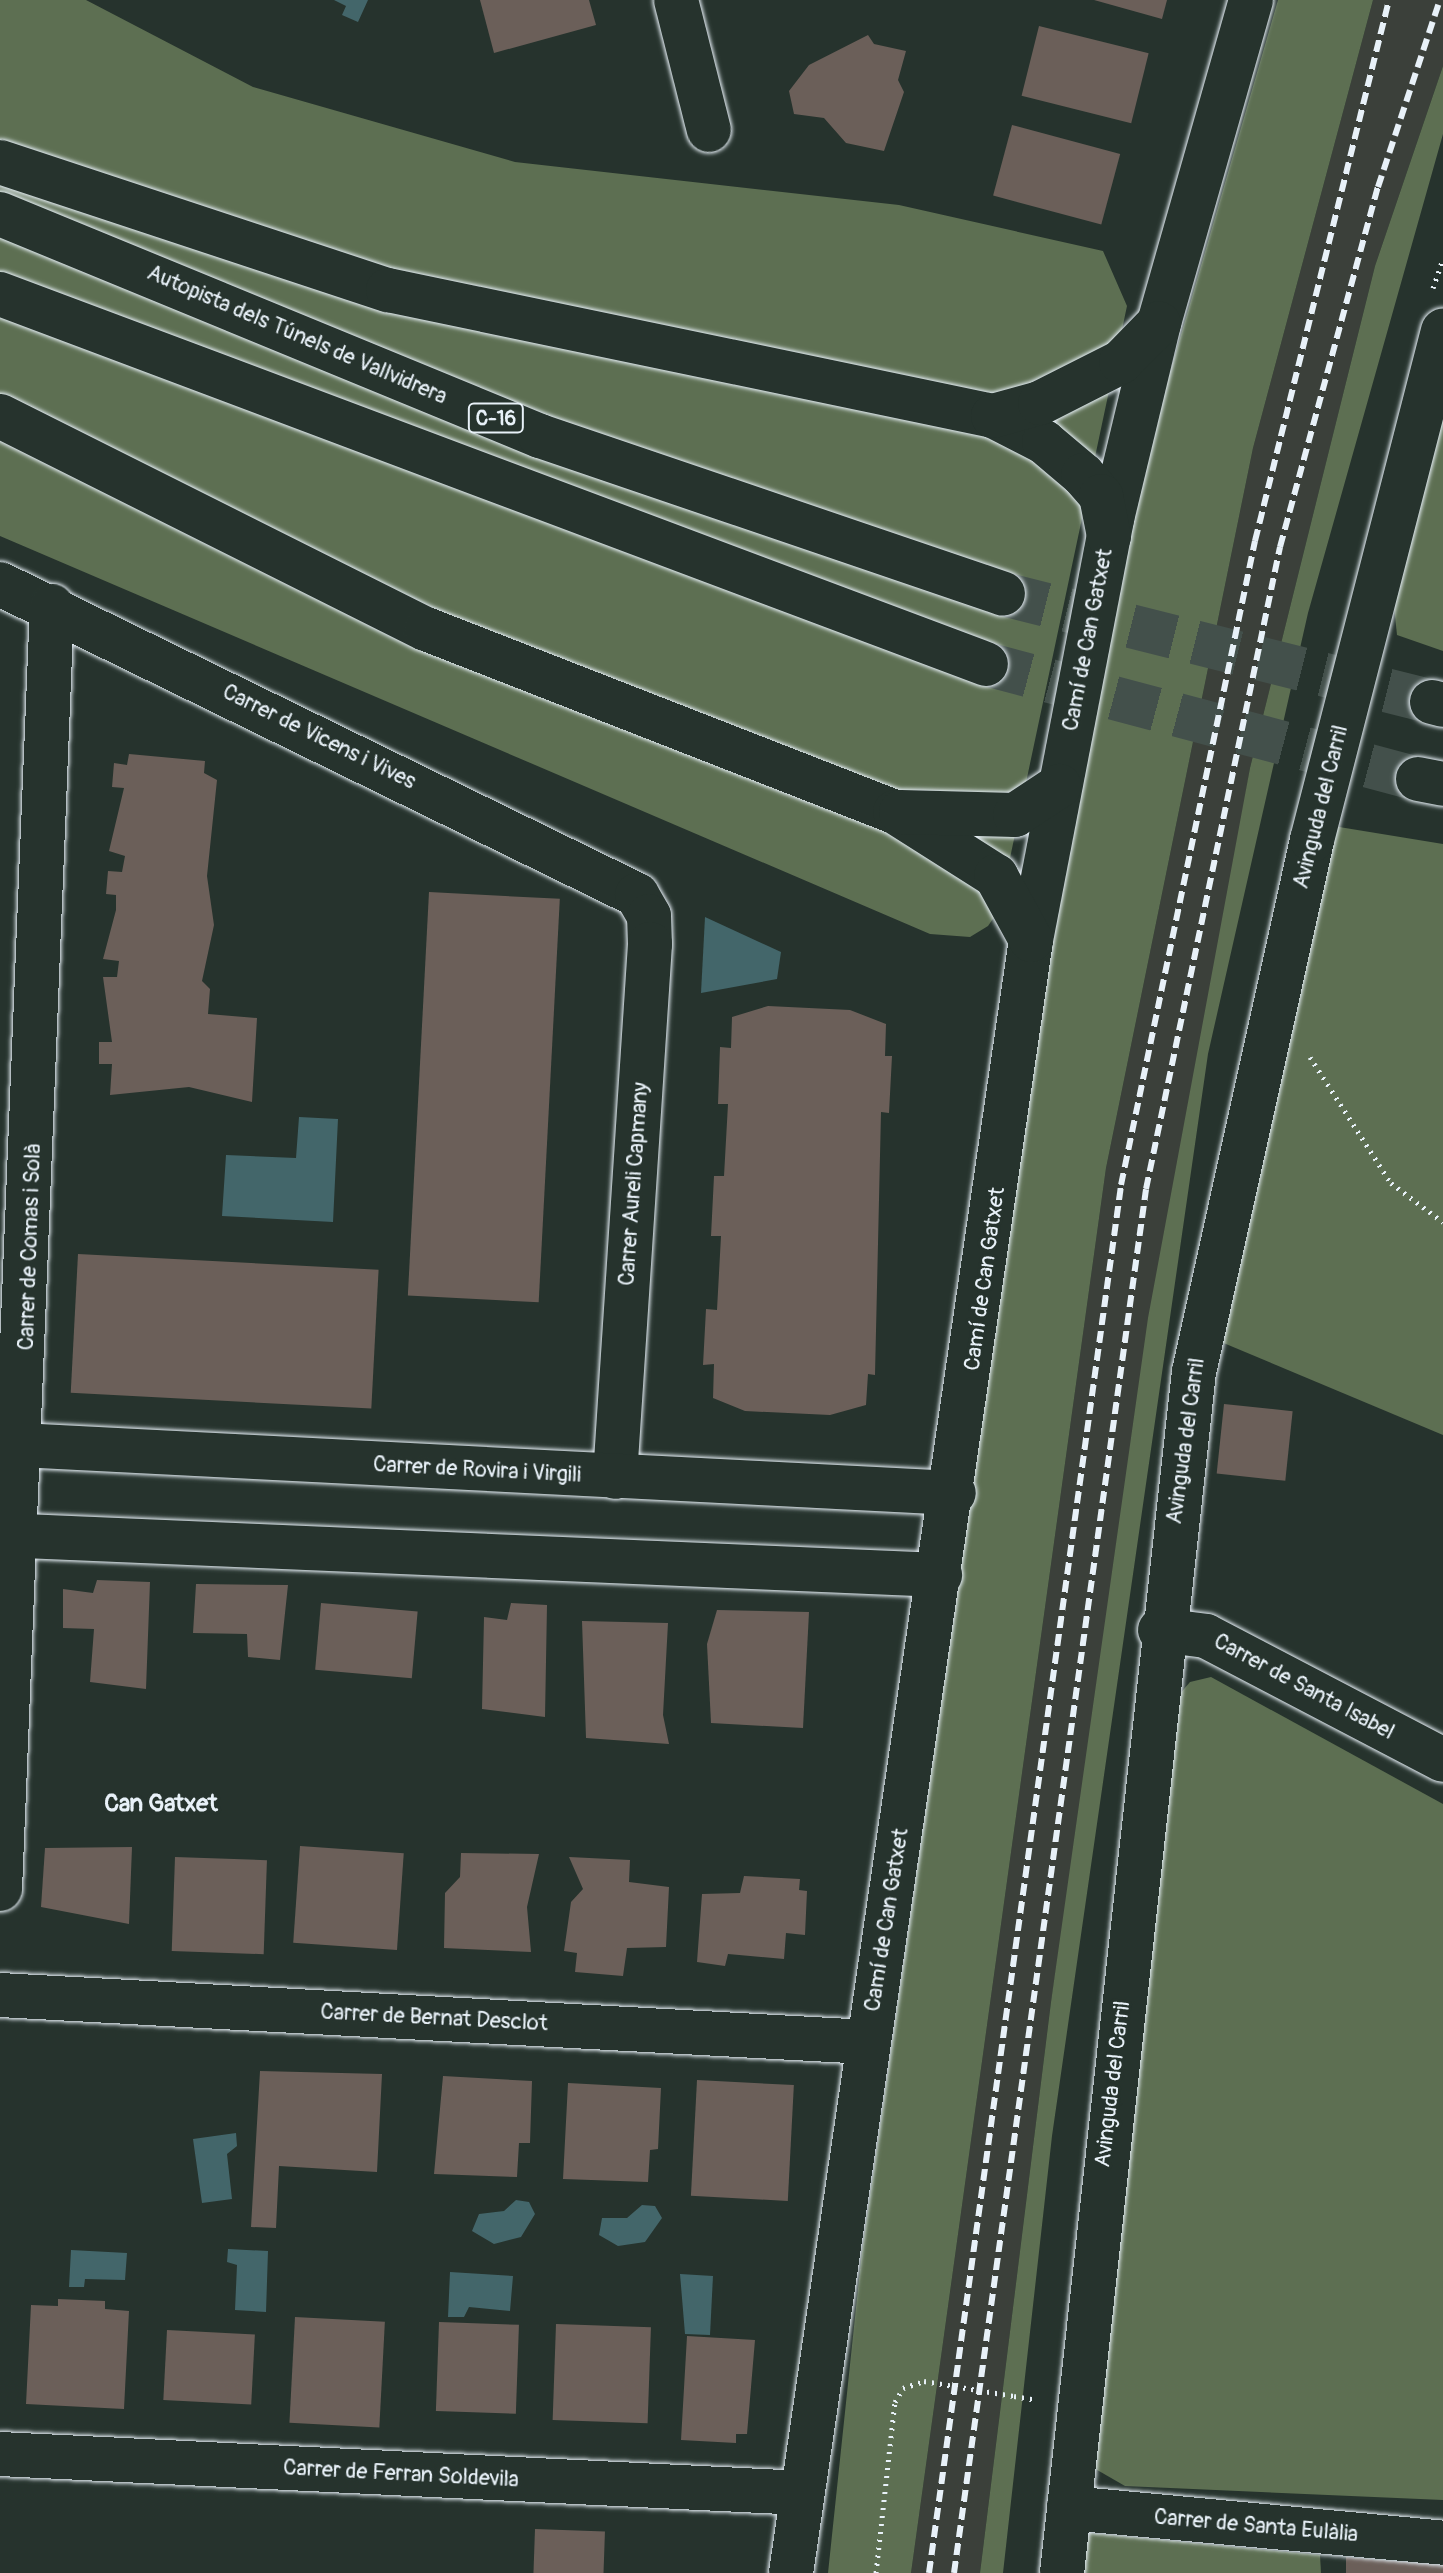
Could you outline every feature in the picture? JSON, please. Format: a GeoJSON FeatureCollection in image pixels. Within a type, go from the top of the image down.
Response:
{"type":"FeatureCollection","features":[{"type":"Feature","properties":{"kind":"main road"},"geometry":{"type":"LineString","coordinates":[[676,0],[709,130]]}},
{"type":"Feature","properties":{"kind":"main road","name":"Camí de Can Gatxet"},"geometry":{"type":"LineString","coordinates":[[791,2573],[867,2042],[954,1493],[1031,940],[1109,536],[1159,323],[1251,0]]}},
{"type":"Feature","properties":{"kind":"main road"},"geometry":{"type":"LineString","coordinates":[[0,162],[388,290],[993,416],[1044,442],[1083,475],[1101,496],[1109,536]]}},
{"type":"Feature","properties":{"kind":"main road","name":"Autopista dels Túnels de Vallvidrera"},"geometry":{"type":"LineString","coordinates":[[0,214],[540,436],[1003,594]]}},
{"type":"Feature","properties":{"kind":"main road","name":"C-16"},"geometry":{"type":"LineString","coordinates":[[0,294],[986,664]]}},
{"type":"Feature","properties":{"kind":"main road"},"geometry":{"type":"LineString","coordinates":[[993,416],[1040,403],[1121,362],[1159,323]]}},
{"type":"Feature","properties":{"kind":"main road","name":"Avinguda del Carril"},"geometry":{"type":"LineString","coordinates":[[1062,2573],[1160,1630],[1194,1372],[1274,1004],[1443,331]]}},
{"type":"Feature","properties":{"kind":"main road"},"geometry":{"type":"LineString","coordinates":[[0,416],[426,629],[895,812],[996,876],[1031,940]]}},
{"type":"Feature","properties":{"kind":"main road","name":"Carrer de Vicens i Vives"},"geometry":{"type":"LineString","coordinates":[[0,584],[52,606],[637,895]]}},
{"type":"Feature","properties":{"kind":"main road","name":"Carrer de Comas i Solà"},"geometry":{"type":"LineString","coordinates":[[0,1889],[12,1445],[52,606]]}},
{"type":"Feature","properties":{"kind":"main road"},"geometry":{"type":"LineString","coordinates":[[895,812],[1015,815],[1059,786]]}},
{"type":"Feature","properties":{"kind":"main road","name":"Carrer Aureli Capmany"},"geometry":{"type":"LineString","coordinates":[[615,1477],[650,944],[649,916],[637,895]]}},
{"type":"Feature","properties":{"kind":"main road","name":"Carrer de Rovira i Virgili"},"geometry":{"type":"LineString","coordinates":[[12,1445],[954,1493]]}},
{"type":"Feature","properties":{"kind":"main road"},"geometry":{"type":"LineString","coordinates":[[10,1535],[940,1575]]}},
{"type":"Feature","properties":{"kind":"main road","name":"Carrer de Santa Isabel"},"geometry":{"type":"LineString","coordinates":[[1160,1630],[1206,1636],[1443,1760]]}},
{"type":"Feature","properties":{"kind":"main road","name":"Carrer de Bernat Desclot"},"geometry":{"type":"LineString","coordinates":[[0,1995],[867,2042]]}},
{"type":"Feature","properties":{"kind":"main road","name":"Carrer de Ferran Soldevila"},"geometry":{"type":"LineString","coordinates":[[0,2454],[802,2493]]}},
{"type":"Feature","properties":{"kind":"main road","name":"Carrer de Santa Eulàlia"},"geometry":{"type":"LineString","coordinates":[[1069,2508],[1443,2543]]}},
{"type":"Feature","properties":{"kind":"path"},"geometry":{"type":"LineString","coordinates":[[1274,1004],[1391,1183],[1443,1222]]}},
{"type":"Feature","properties":{"kind":"path"},"geometry":{"type":"LineString","coordinates":[[876,2573],[895,2402],[903,2388],[924,2381],[1014,2396]]}},
{"type":"Feature","properties":{"kind":"shaded area"},"geometry":{"type":"Polygon","coordinates":[[[1373,0],[1443,0],[1443,66],[1375,266],[1250,768],[1051,2002],[980,2573],[911,2573],[1106,1168],[1253,448],[1373,0]]]}},
{"type":"Feature","properties":{"kind":"green space"},"geometry":{"type":"Polygon","coordinates":[[[0,0],[86,0],[253,87],[515,162],[899,205],[1103,251],[1127,306],[999,910],[988,926],[970,937],[930,934],[0,536],[0,0]]]}},
{"type":"Feature","properties":{"kind":"green space"},"geometry":{"type":"Polygon","coordinates":[[[1278,0],[1373,0],[1253,448],[1106,1168],[911,2573],[828,2573],[862,2251],[1065,846],[1149,445],[1278,0]]]}},
{"type":"Feature","properties":{"kind":"green space"},"geometry":{"type":"Polygon","coordinates":[[[1443,66],[1443,134],[1308,613],[1208,1054],[1052,2136],[1003,2573],[980,2573],[1051,2002],[1148,1318],[1250,768],[1375,266],[1443,66]]]}},
{"type":"Feature","properties":{"kind":"green space"},"geometry":{"type":"Polygon","coordinates":[[[1443,397],[1443,651],[1397,635],[1394,606],[1443,397]]]}},
{"type":"Feature","properties":{"kind":"green space"},"geometry":{"type":"Polygon","coordinates":[[[1333,826],[1443,844],[1443,1435],[1214,1339],[1333,826]]]}},
{"type":"Feature","properties":{"kind":"green space"},"geometry":{"type":"Polygon","coordinates":[[[1211,1677],[1443,1804],[1443,2500],[1125,2486],[1092,2467],[1178,1696],[1190,1682],[1211,1677]]]}},
{"type":"Feature","properties":{"kind":"green space"},"geometry":{"type":"Polygon","coordinates":[[[1090,2533],[1320,2555],[1321,2573],[1067,2573],[1090,2533]]]}},
{"type":"Feature","properties":{"kind":"water"},"geometry":{"type":"Polygon","coordinates":[[[334,0],[368,0],[358,22],[342,15],[346,6],[334,0]]]}},
{"type":"Feature","properties":{"kind":"water"},"geometry":{"type":"Polygon","coordinates":[[[705,917],[781,952],[777,979],[701,993],[705,917]]]}},
{"type":"Feature","properties":{"kind":"water"},"geometry":{"type":"Polygon","coordinates":[[[299,1117],[338,1119],[333,1222],[222,1216],[226,1155],[296,1158],[299,1117]]]}},
{"type":"Feature","properties":{"kind":"water"},"geometry":{"type":"Polygon","coordinates":[[[236,2133],[237,2146],[227,2154],[232,2199],[202,2203],[193,2139],[236,2133]]]}},
{"type":"Feature","properties":{"kind":"water"},"geometry":{"type":"Polygon","coordinates":[[[516,2200],[529,2202],[535,2214],[521,2237],[494,2244],[472,2231],[479,2214],[504,2211],[516,2200]]]}},
{"type":"Feature","properties":{"kind":"water"},"geometry":{"type":"Polygon","coordinates":[[[642,2205],[655,2206],[662,2218],[645,2242],[618,2246],[599,2235],[602,2218],[627,2218],[642,2205]]]}},
{"type":"Feature","properties":{"kind":"water"},"geometry":{"type":"Polygon","coordinates":[[[228,2249],[268,2251],[266,2312],[235,2310],[237,2265],[227,2262],[228,2249]]]}},
{"type":"Feature","properties":{"kind":"water"},"geometry":{"type":"Polygon","coordinates":[[[71,2250],[127,2253],[125,2280],[85,2279],[84,2287],[69,2287],[71,2250]]]}},
{"type":"Feature","properties":{"kind":"water"},"geometry":{"type":"Polygon","coordinates":[[[450,2272],[513,2276],[510,2311],[469,2307],[464,2317],[448,2317],[450,2272]]]}},
{"type":"Feature","properties":{"kind":"water"},"geometry":{"type":"Polygon","coordinates":[[[680,2274],[713,2276],[710,2335],[685,2334],[680,2274]]]}},
{"type":"Feature","properties":{"kind":"building"},"geometry":{"type":"Polygon","coordinates":[[[480,0],[589,0],[596,25],[494,53],[480,0]]]}},
{"type":"Feature","properties":{"kind":"building"},"geometry":{"type":"Polygon","coordinates":[[[1094,0],[1167,0],[1162,19],[1094,0]]]}},
{"type":"Feature","properties":{"kind":"building"},"geometry":{"type":"Polygon","coordinates":[[[1039,26],[1149,53],[1131,123],[1022,96],[1039,26]]]}},
{"type":"Feature","properties":{"kind":"building"},"geometry":{"type":"Polygon","coordinates":[[[868,35],[874,44],[906,51],[898,80],[904,92],[884,151],[846,143],[824,118],[794,114],[789,91],[809,65],[868,35]]]}},
{"type":"Feature","properties":{"kind":"building"},"geometry":{"type":"Polygon","coordinates":[[[1012,125],[1120,154],[1101,225],[993,196],[1012,125]]]}},
{"type":"Feature","properties":{"kind":"building"},"geometry":{"type":"Polygon","coordinates":[[[129,754],[205,761],[204,773],[217,780],[207,876],[214,925],[202,981],[210,989],[208,1014],[257,1018],[252,1102],[189,1087],[110,1095],[112,1064],[99,1064],[99,1042],[112,1042],[103,977],[117,977],[119,961],[103,959],[116,910],[116,895],[106,894],[108,871],[122,872],[125,856],[109,851],[124,788],[112,787],[114,763],[127,765],[129,754]]]}},
{"type":"Feature","properties":{"kind":"building"},"geometry":{"type":"Polygon","coordinates":[[[429,892],[560,899],[539,1302],[408,1295],[429,892]]]}},
{"type":"Feature","properties":{"kind":"building"},"geometry":{"type":"Polygon","coordinates":[[[768,1006],[850,1010],[886,1024],[885,1056],[892,1056],[889,1113],[881,1112],[875,1375],[868,1374],[866,1405],[830,1415],[745,1411],[713,1398],[714,1364],[703,1365],[706,1309],[717,1310],[721,1236],[711,1236],[714,1176],[724,1176],[728,1104],[718,1104],[720,1047],[731,1048],[732,1017],[768,1006]]]}},
{"type":"Feature","properties":{"kind":"building"},"geometry":{"type":"Polygon","coordinates":[[[78,1254],[379,1270],[371,1409],[71,1393],[78,1254]]]}},
{"type":"Feature","properties":{"kind":"building"},"geometry":{"type":"Polygon","coordinates":[[[1224,1404],[1293,1411],[1285,1481],[1217,1474],[1224,1404]]]}},
{"type":"Feature","properties":{"kind":"building"},"geometry":{"type":"Polygon","coordinates":[[[97,1580],[150,1582],[146,1689],[90,1682],[94,1629],[63,1628],[63,1589],[93,1593],[97,1580]]]}},
{"type":"Feature","properties":{"kind":"building"},"geometry":{"type":"Polygon","coordinates":[[[196,1584],[288,1585],[280,1660],[248,1657],[247,1634],[193,1633],[196,1584]]]}},
{"type":"Feature","properties":{"kind":"building"},"geometry":{"type":"Polygon","coordinates":[[[321,1603],[418,1611],[412,1678],[315,1670],[321,1603]]]}},
{"type":"Feature","properties":{"kind":"building"},"geometry":{"type":"Polygon","coordinates":[[[511,1603],[547,1605],[545,1717],[482,1709],[484,1617],[507,1620],[511,1603]]]}},
{"type":"Feature","properties":{"kind":"building"},"geometry":{"type":"Polygon","coordinates":[[[717,1610],[809,1612],[803,1728],[711,1723],[707,1644],[717,1610]]]}},
{"type":"Feature","properties":{"kind":"building"},"geometry":{"type":"Polygon","coordinates":[[[582,1621],[668,1623],[663,1715],[669,1744],[586,1738],[582,1621]]]}},
{"type":"Feature","properties":{"kind":"building"},"geometry":{"type":"Polygon","coordinates":[[[300,1846],[404,1853],[397,1950],[293,1943],[300,1846]]]}},
{"type":"Feature","properties":{"kind":"building"},"geometry":{"type":"Polygon","coordinates":[[[132,1847],[129,1924],[41,1907],[45,1848],[132,1847]]]}},
{"type":"Feature","properties":{"kind":"building"},"geometry":{"type":"Polygon","coordinates":[[[461,1853],[539,1854],[527,1907],[531,1952],[444,1948],[445,1893],[460,1877],[461,1853]]]}},
{"type":"Feature","properties":{"kind":"building"},"geometry":{"type":"Polygon","coordinates":[[[175,1857],[267,1860],[264,1954],[172,1951],[175,1857]]]}},
{"type":"Feature","properties":{"kind":"building"},"geometry":{"type":"Polygon","coordinates":[[[569,1857],[630,1860],[629,1882],[669,1887],[666,1947],[627,1948],[623,1976],[575,1972],[577,1953],[564,1951],[571,1902],[583,1889],[569,1857]]]}},
{"type":"Feature","properties":{"kind":"building"},"geometry":{"type":"Polygon","coordinates":[[[744,1876],[800,1879],[799,1890],[807,1891],[805,1935],[786,1933],[784,1959],[728,1954],[725,1966],[697,1962],[702,1894],[740,1893],[744,1876]]]}},
{"type":"Feature","properties":{"kind":"building"},"geometry":{"type":"Polygon","coordinates":[[[260,2071],[382,2074],[377,2172],[279,2166],[276,2228],[251,2227],[260,2071]]]}},
{"type":"Feature","properties":{"kind":"building"},"geometry":{"type":"Polygon","coordinates":[[[443,2076],[532,2081],[530,2143],[519,2143],[517,2177],[434,2174],[443,2076]]]}},
{"type":"Feature","properties":{"kind":"building"},"geometry":{"type":"Polygon","coordinates":[[[697,2080],[794,2085],[788,2201],[691,2196],[697,2080]]]}},
{"type":"Feature","properties":{"kind":"building"},"geometry":{"type":"Polygon","coordinates":[[[568,2083],[661,2088],[658,2149],[650,2150],[648,2182],[563,2179],[568,2083]]]}},
{"type":"Feature","properties":{"kind":"building"},"geometry":{"type":"Polygon","coordinates":[[[58,2299],[105,2301],[105,2309],[129,2311],[124,2409],[26,2404],[31,2305],[58,2306],[58,2299]]]}},
{"type":"Feature","properties":{"kind":"building"},"geometry":{"type":"Polygon","coordinates":[[[295,2317],[385,2322],[379,2428],[289,2423],[295,2317]]]}},
{"type":"Feature","properties":{"kind":"building"},"geometry":{"type":"Polygon","coordinates":[[[439,2322],[519,2325],[516,2414],[436,2411],[439,2322]]]}},
{"type":"Feature","properties":{"kind":"building"},"geometry":{"type":"Polygon","coordinates":[[[556,2324],[651,2327],[648,2423],[553,2420],[556,2324]]]}},
{"type":"Feature","properties":{"kind":"building"},"geometry":{"type":"Polygon","coordinates":[[[167,2330],[255,2335],[251,2405],[163,2400],[167,2330]]]}},
{"type":"Feature","properties":{"kind":"building"},"geometry":{"type":"Polygon","coordinates":[[[687,2336],[755,2340],[747,2434],[736,2434],[736,2443],[681,2440],[687,2336]]]}},
{"type":"Feature","properties":{"kind":"building"},"geometry":{"type":"Polygon","coordinates":[[[535,2529],[605,2531],[604,2573],[533,2573],[535,2529]]]}},
{"type":"Feature","properties":{"kind":"building"},"geometry":{"type":"Polygon","coordinates":[[[1346,2557],[1443,2565],[1443,2573],[1346,2573],[1346,2557]]]}},
{"type":"Feature","properties":{"kind":"tunnel"},"geometry":{"type":"LineString","coordinates":[[1003,594],[1432,702]]}},
{"type":"Feature","properties":{"kind":"tunnel"},"geometry":{"type":"LineString","coordinates":[[986,664],[1418,779]]}},
{"type":"Feature","properties":{"kind":"railway"},"geometry":{"type":"LineString","coordinates":[[929,2573],[1121,1185],[1255,541],[1389,0]]}},
{"type":"Feature","properties":{"kind":"railway"},"geometry":{"type":"LineString","coordinates":[[954,2573],[1146,1189],[1280,547],[1378,187],[1440,0]]}},
{"type":"Feature","properties":{"kind":"district","name":"Can Gatxet"},"geometry":{"type":"Point","coordinates":[161,1804]}}]}
